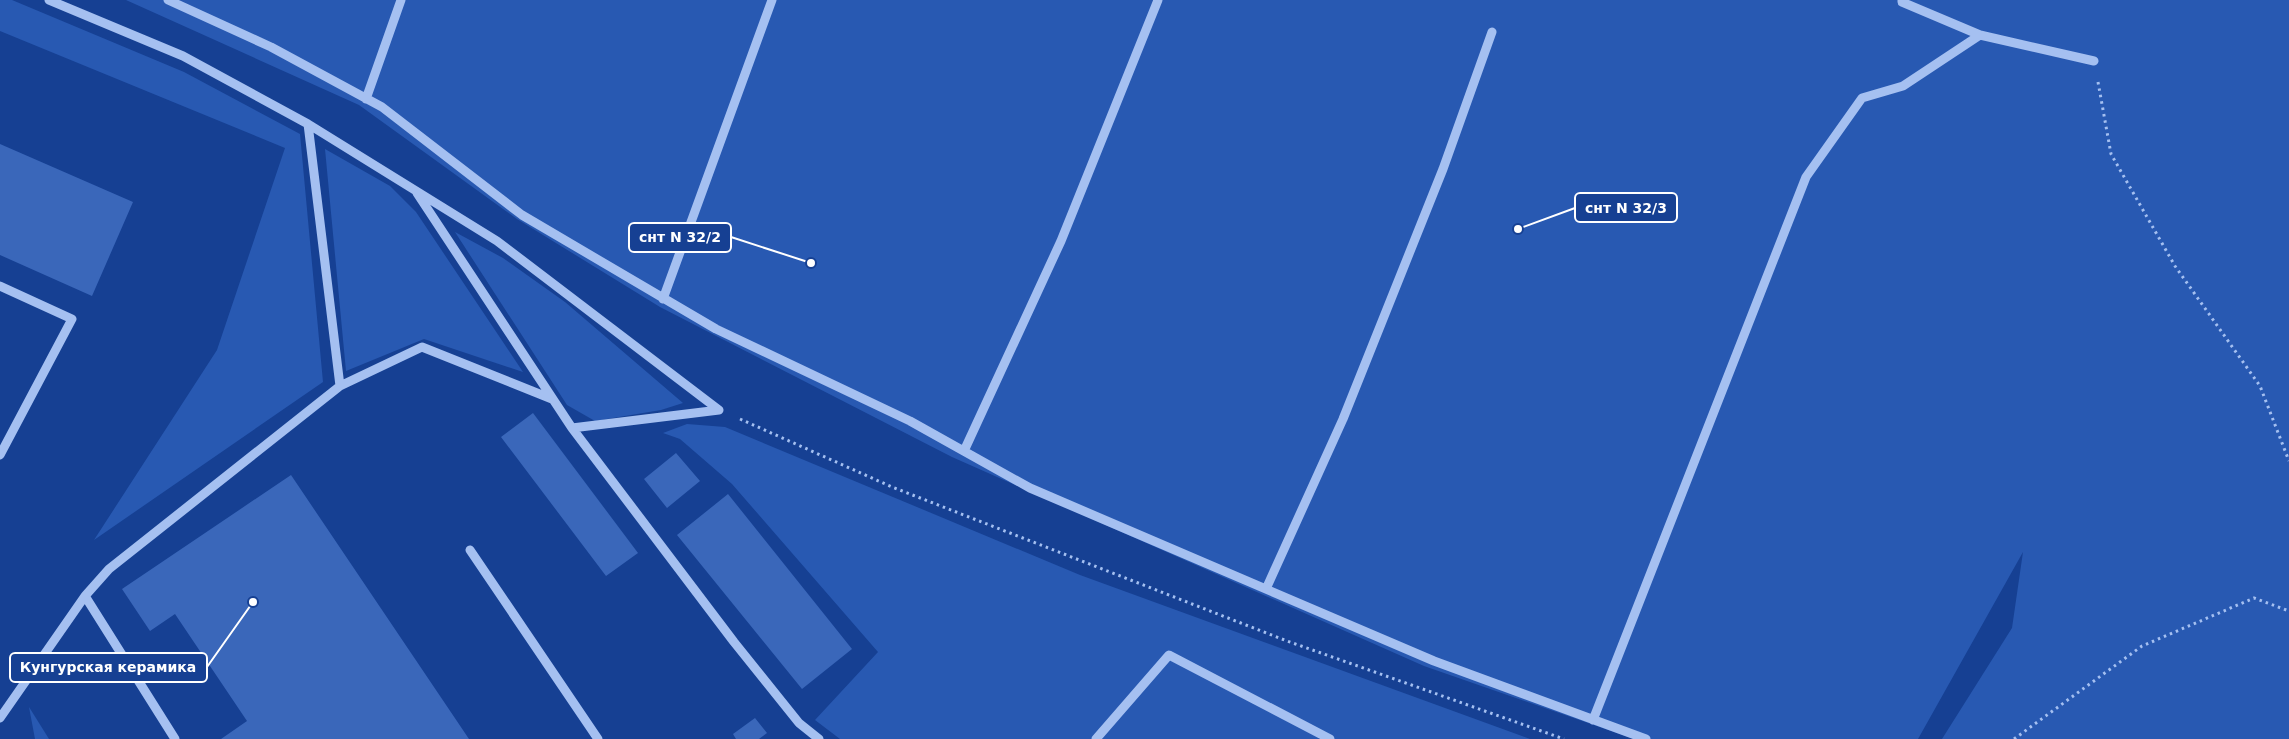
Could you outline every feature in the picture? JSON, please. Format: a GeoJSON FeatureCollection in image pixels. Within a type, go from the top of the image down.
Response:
{"type":"FeatureCollection","features":[{"type":"Feature","properties":{"kind":"street"},"geometry":{"type":"LineString","coordinates":[[49,0],[183,56],[308,124],[497,241],[719,410]]}},
{"type":"Feature","properties":{"kind":"street"},"geometry":{"type":"LineString","coordinates":[[168,0],[271,48],[382,107],[522,215],[716,330],[910,422],[1030,488],[1434,661],[1646,739]]}},
{"type":"Feature","properties":{"kind":"street"},"geometry":{"type":"LineString","coordinates":[[366,99],[401,0]]}},
{"type":"Feature","properties":{"kind":"street"},"geometry":{"type":"LineString","coordinates":[[663,299],[772,0]]}},
{"type":"Feature","properties":{"kind":"street"},"geometry":{"type":"LineString","coordinates":[[964,451],[1061,241],[1158,0]]}},
{"type":"Feature","properties":{"kind":"street"},"geometry":{"type":"LineString","coordinates":[[1902,0],[1902,2],[1980,35],[2094,61]]}},
{"type":"Feature","properties":{"kind":"street"},"geometry":{"type":"LineString","coordinates":[[1266,589],[1346,409],[1443,169],[1492,32]]}},
{"type":"Feature","properties":{"kind":"street"},"geometry":{"type":"LineString","coordinates":[[1593,720],[1806,177],[1862,98],[1903,86],[1980,35]]}},
{"type":"Feature","properties":{"kind":"street"},"geometry":{"type":"LineString","coordinates":[[308,124],[340,386]]}},
{"type":"Feature","properties":{"kind":"street"},"geometry":{"type":"LineString","coordinates":[[416,191],[572,428],[734,642],[799,723],[818,739]]}},
{"type":"Feature","properties":{"kind":"street"},"geometry":{"type":"LineString","coordinates":[[0,286],[72,319],[0,455]]}},
{"type":"Feature","properties":{"kind":"street"},"geometry":{"type":"LineString","coordinates":[[0,718],[85,596],[109,569],[340,386],[422,347],[552,399]]}},
{"type":"Feature","properties":{"kind":"street"},"geometry":{"type":"LineString","coordinates":[[572,428],[719,410]]}},
{"type":"Feature","properties":{"kind":"street"},"geometry":{"type":"LineString","coordinates":[[470,550],[598,739]]}},
{"type":"Feature","properties":{"kind":"street"},"geometry":{"type":"LineString","coordinates":[[85,596],[176,739]]}},
{"type":"Feature","properties":{"kind":"street"},"geometry":{"type":"LineString","coordinates":[[1096,739],[1169,655],[1330,739]]}},
{"type":"Feature","properties":{"kind":"path"},"geometry":{"type":"LineString","coordinates":[[2094,61],[2111,154],[2175,266],[2260,386],[2289,461]]}},
{"type":"Feature","properties":{"kind":"path"},"geometry":{"type":"LineString","coordinates":[[719,410],[892,486],[1287,641],[1564,739]]}},
{"type":"Feature","properties":{"kind":"path"},"geometry":{"type":"LineString","coordinates":[[2014,739],[2142,646],[2254,598],[2289,611]]}},
{"type":"Feature","properties":{"kind":"shaded area"},"geometry":{"type":"Polygon","coordinates":[[[0,0],[12,0],[184,72],[300,134],[323,382],[94,540],[217,350],[285,148],[0,31],[0,0]]]}},
{"type":"Feature","properties":{"kind":"shaded area"},"geometry":{"type":"Polygon","coordinates":[[[126,0],[2289,0],[2289,739],[1942,739],[2012,628],[2023,552],[1918,739],[1634,739],[1424,666],[952,457],[660,307],[517,219],[359,105],[126,0]]]}},
{"type":"Feature","properties":{"kind":"shaded area"},"geometry":{"type":"Polygon","coordinates":[[[325,149],[390,186],[416,212],[523,372],[424,339],[346,371],[325,149]]]}},
{"type":"Feature","properties":{"kind":"shaded area"},"geometry":{"type":"Polygon","coordinates":[[[455,232],[503,258],[565,302],[683,403],[661,410],[595,421],[567,405],[455,232]]]}},
{"type":"Feature","properties":{"kind":"shaded area"},"geometry":{"type":"Polygon","coordinates":[[[687,424],[725,427],[1080,575],[1530,739],[840,739],[815,720],[878,652],[732,484],[680,439],[663,433],[687,424]]]}},
{"type":"Feature","properties":{"kind":"shaded area"},"geometry":{"type":"Polygon","coordinates":[[[29,707],[49,739],[35,739],[29,707]]]}},
{"type":"Feature","properties":{"kind":"building"},"geometry":{"type":"Polygon","coordinates":[[[0,144],[133,202],[92,296],[0,255],[0,144]]]}},
{"type":"Feature","properties":{"kind":"building"},"geometry":{"type":"Polygon","coordinates":[[[533,413],[638,553],[606,576],[501,437],[533,413]]]}},
{"type":"Feature","properties":{"kind":"building"},"geometry":{"type":"Polygon","coordinates":[[[676,453],[700,481],[667,508],[644,479],[676,453]]]}},
{"type":"Feature","properties":{"kind":"building"},"geometry":{"type":"Polygon","coordinates":[[[291,475],[469,739],[221,739],[247,721],[175,614],[150,631],[122,589],[291,475]]]}},
{"type":"Feature","properties":{"kind":"building"},"geometry":{"type":"Polygon","coordinates":[[[728,494],[852,649],[802,689],[677,535],[728,494]]]}},
{"type":"Feature","properties":{"kind":"building"},"geometry":{"type":"Polygon","coordinates":[[[755,718],[767,733],[759,739],[736,739],[733,734],[755,718]]]}},
{"type":"Feature","properties":{"kind":"place","name":"снт N 32/3"},"geometry":{"type":"Point","coordinates":[1518,229]}},
{"type":"Feature","properties":{"kind":"place","name":"снт N 32/2"},"geometry":{"type":"Point","coordinates":[811,263]}},
{"type":"Feature","properties":{"kind":"place","name":"Кунгурская керамика"},"geometry":{"type":"Point","coordinates":[253,602]}}]}
